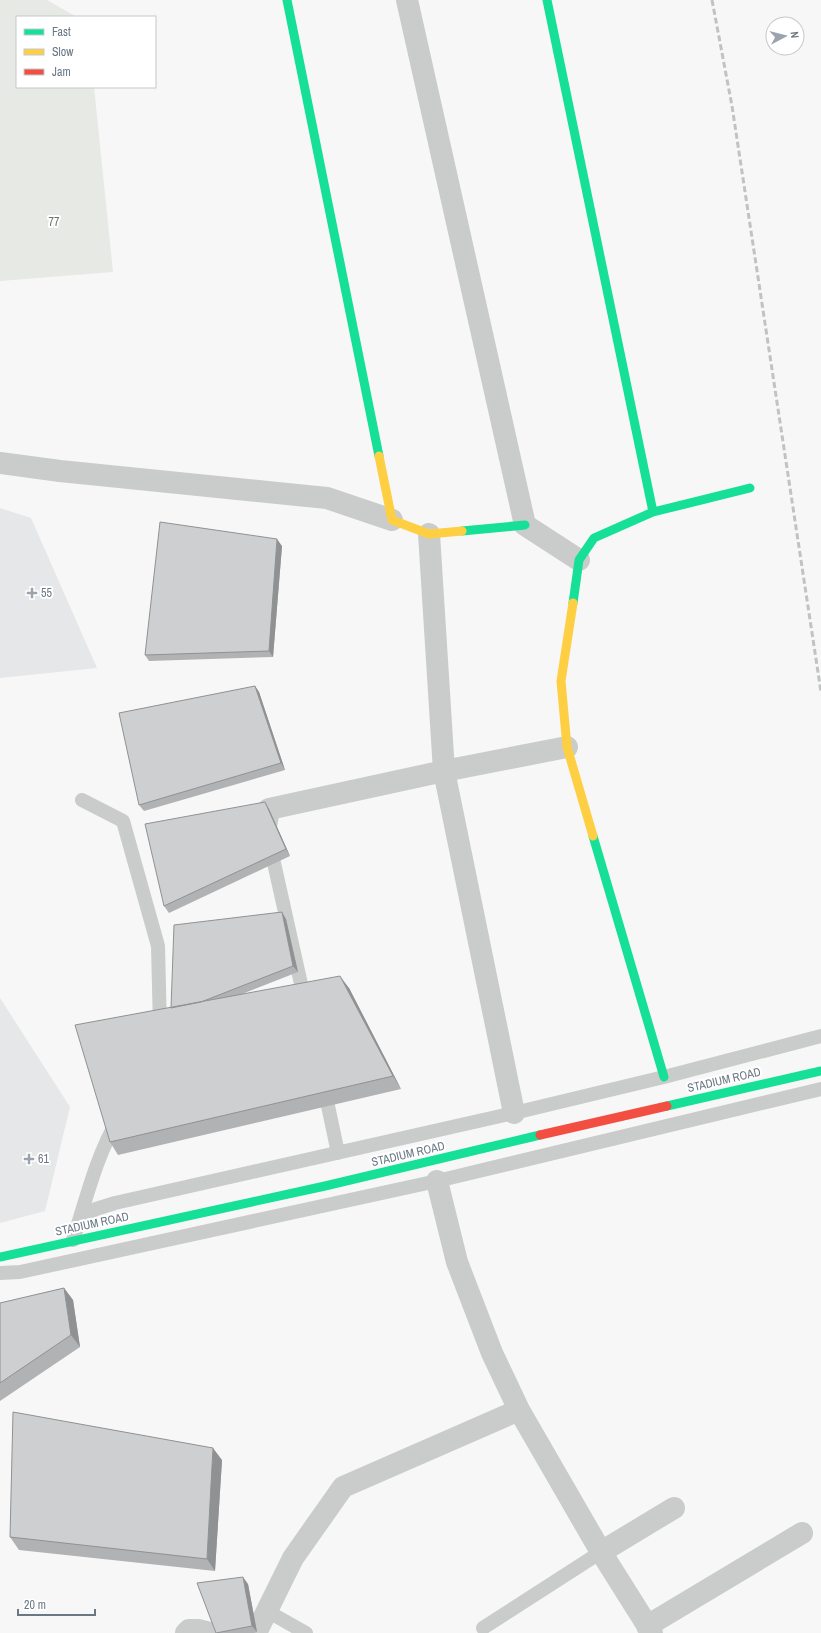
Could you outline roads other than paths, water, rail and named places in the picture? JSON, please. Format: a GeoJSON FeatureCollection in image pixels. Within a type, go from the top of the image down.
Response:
{"type":"FeatureCollection","features":[{"type":"Feature","properties":{"kind":"street"},"geometry":{"type":"LineString","coordinates":[[287,0],[392,520]]}},
{"type":"Feature","properties":{"kind":"street"},"geometry":{"type":"LineString","coordinates":[[407,0],[525,525]]}},
{"type":"Feature","properties":{"kind":"street"},"geometry":{"type":"LineString","coordinates":[[547,0],[653,512]]}},
{"type":"Feature","properties":{"kind":"street"},"geometry":{"type":"LineString","coordinates":[[0,463],[60,471],[327,498],[429,534],[525,525],[579,560]]}},
{"type":"Feature","properties":{"kind":"street"},"geometry":{"type":"LineString","coordinates":[[664,1077],[567,748],[561,681],[579,560],[594,538],[653,512],[750,488]]}},
{"type":"Feature","properties":{"kind":"street"},"geometry":{"type":"LineString","coordinates":[[429,534],[444,771],[514,1113]]}},
{"type":"Feature","properties":{"kind":"street"},"geometry":{"type":"LineString","coordinates":[[266,827],[269,809],[444,771],[567,748]]}},
{"type":"Feature","properties":{"kind":"street","name":"STADIUM ROAD"},"geometry":{"type":"LineString","coordinates":[[0,1257],[325,1186],[821,1071]]}},
{"type":"Feature","properties":{"kind":"street"},"geometry":{"type":"LineString","coordinates":[[437,1181],[458,1262],[492,1353],[519,1410],[601,1552],[650,1629],[802,1533]]}},
{"type":"Feature","properties":{"kind":"street"},"geometry":{"type":"LineString","coordinates":[[256,1633],[293,1558],[343,1487],[519,1410]]}},
{"type":"Feature","properties":{"kind":"street"},"geometry":{"type":"LineString","coordinates":[[601,1552],[674,1508]]}},
{"type":"Feature","properties":{"kind":"street"},"geometry":{"type":"LineString","coordinates":[[186,1633],[188,1630],[198,1630],[210,1633]]}},
{"type":"Feature","properties":{"kind":"lane"},"geometry":{"type":"LineString","coordinates":[[82,800],[123,821],[158,946],[160,1044]]}},
{"type":"Feature","properties":{"kind":"lane"},"geometry":{"type":"LineString","coordinates":[[266,827],[308,1018]]}},
{"type":"Feature","properties":{"kind":"lane"},"geometry":{"type":"LineString","coordinates":[[80,1219],[96,1209],[115,1203],[514,1113],[664,1077],[821,1036]]}},
{"type":"Feature","properties":{"kind":"lane"},"geometry":{"type":"LineString","coordinates":[[322,1078],[338,1153]]}},
{"type":"Feature","properties":{"kind":"lane"},"geometry":{"type":"LineString","coordinates":[[0,1274],[20,1272],[437,1181],[821,1089]]}},
{"type":"Feature","properties":{"kind":"lane"},"geometry":{"type":"LineString","coordinates":[[73,1240],[95,1171],[109,1135],[125,1108]]}},
{"type":"Feature","properties":{"kind":"lane"},"geometry":{"type":"LineString","coordinates":[[483,1628],[601,1552]]}},
{"type":"Feature","properties":{"kind":"lane"},"geometry":{"type":"LineString","coordinates":[[267,1611],[306,1633]]}},
{"type":"Feature","properties":{"kind":"railway"},"geometry":{"type":"LineString","coordinates":[[712,0],[732,106],[821,692]]}},
{"type":"Feature","properties":{"kind":"place","name":"55"},"geometry":{"type":"Point","coordinates":[32,593]}},
{"type":"Feature","properties":{"kind":"place","name":"61"},"geometry":{"type":"Point","coordinates":[29,1159]}},
{"type":"Feature","properties":{"kind":"park label","name":"77"},"geometry":{"type":"Point","coordinates":[54,222]}}]}
